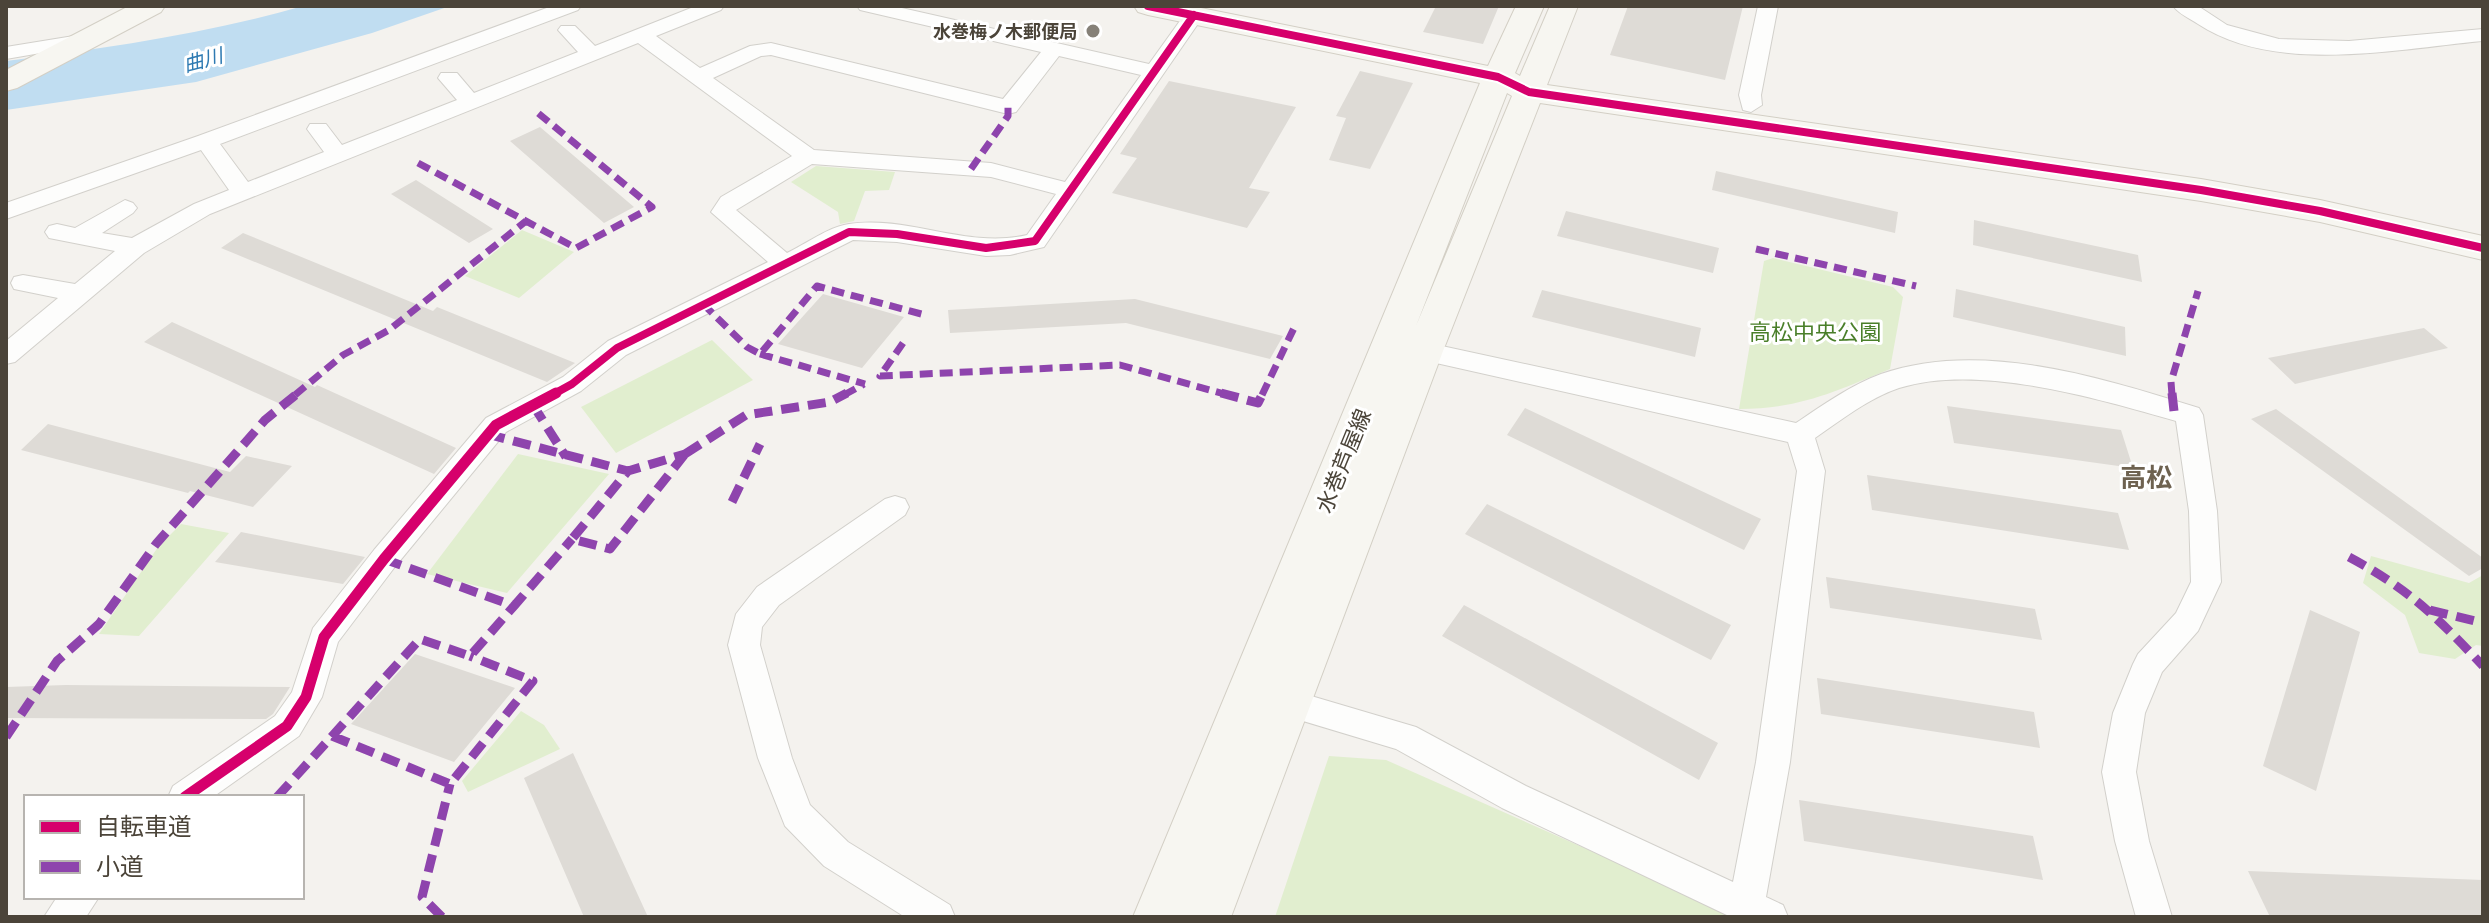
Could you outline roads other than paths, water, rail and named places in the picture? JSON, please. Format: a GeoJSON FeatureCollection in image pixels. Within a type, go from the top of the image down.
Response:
{"type":"FeatureCollection","features":[{"type":"Feature","properties":{"kind":"street"},"geometry":{"type":"LineString","coordinates":[[6,82],[151,6]]}},
{"type":"Feature","properties":{"kind":"street"},"geometry":{"type":"LineString","coordinates":[[6,211],[206,141],[571,6]]}},
{"type":"Feature","properties":{"kind":"street"},"geometry":{"type":"LineString","coordinates":[[7,353],[135,247],[202,209],[714,6]]}},
{"type":"Feature","properties":{"kind":"street"},"geometry":{"type":"LineString","coordinates":[[867,6],[1154,72]]}},
{"type":"Feature","properties":{"kind":"street"},"geometry":{"type":"LineString","coordinates":[[1148,6],[1521,81],[2201,190],[2335,214],[2483,248]]}},
{"type":"Feature","properties":{"kind":"street","name":"水巻芦屋線"},"geometry":{"type":"LineString","coordinates":[[1521,81],[1530,6]]}},
{"type":"Feature","properties":{"kind":"street","name":"水巻芦屋線"},"geometry":{"type":"LineString","coordinates":[[1159,917],[1268,697],[1408,348],[1521,81],[1564,6]]}},
{"type":"Feature","properties":{"kind":"street"},"geometry":{"type":"LineString","coordinates":[[1751,105],[1750,95],[1768,6]]}},
{"type":"Feature","properties":{"kind":"street"},"geometry":{"type":"LineString","coordinates":[[2183,6],[2221,29],[2284,46],[2343,46],[2483,35]]}},
{"type":"Feature","properties":{"kind":"street"},"geometry":{"type":"LineString","coordinates":[[188,795],[287,726],[306,697],[324,637],[384,559],[496,425],[572,384],[617,348],[849,232],[878,229],[981,251],[1016,248],[1035,241],[1194,15]]}},
{"type":"Feature","properties":{"kind":"street"},"geometry":{"type":"LineString","coordinates":[[568,30],[591,53]]}},
{"type":"Feature","properties":{"kind":"street"},"geometry":{"type":"LineString","coordinates":[[639,34],[808,157],[991,170],[1072,191]]}},
{"type":"Feature","properties":{"kind":"street"},"geometry":{"type":"LineString","coordinates":[[6,53],[78,44]]}},
{"type":"Feature","properties":{"kind":"street"},"geometry":{"type":"LineString","coordinates":[[696,78],[757,50],[771,49],[1008,107],[1054,49]]}},
{"type":"Feature","properties":{"kind":"street"},"geometry":{"type":"LineString","coordinates":[[449,78],[470,102]]}},
{"type":"Feature","properties":{"kind":"street"},"geometry":{"type":"LineString","coordinates":[[1521,81],[1751,105],[2199,174],[2419,217],[2483,233]]}},
{"type":"Feature","properties":{"kind":"street"},"geometry":{"type":"LineString","coordinates":[[318,129],[338,155]]}},
{"type":"Feature","properties":{"kind":"street"},"geometry":{"type":"LineString","coordinates":[[206,141],[243,192]]}},
{"type":"Feature","properties":{"kind":"street"},"geometry":{"type":"LineString","coordinates":[[784,263],[723,212],[729,202],[808,157]]}},
{"type":"Feature","properties":{"kind":"street"},"geometry":{"type":"LineString","coordinates":[[125,208],[67,235],[135,247]]}},
{"type":"Feature","properties":{"kind":"street"},"geometry":{"type":"LineString","coordinates":[[23,283],[79,293]]}},
{"type":"Feature","properties":{"kind":"street"},"geometry":{"type":"LineString","coordinates":[[1408,348],[1800,434],[1846,404],[1899,378],[1989,370],[2106,391],[2189,415],[2203,511],[2206,582],[2187,622],[2149,664],[2129,713],[2119,772],[2132,841],[2154,917]]}},
{"type":"Feature","properties":{"kind":"street"},"geometry":{"type":"LineString","coordinates":[[1268,697],[1404,737],[1514,797],[1758,912],[1773,762],[1811,471],[1800,434]]}},
{"type":"Feature","properties":{"kind":"street"},"geometry":{"type":"LineString","coordinates":[[895,507],[768,596],[747,623],[744,645],[775,758],[797,815],[836,854],[937,917]]}},
{"type":"Feature","properties":{"kind":"street","name":"水巻芦屋線"},"geometry":{"type":"LineString","coordinates":[[1205,917],[1268,697]]}},
{"type":"Feature","properties":{"kind":"street"},"geometry":{"type":"LineString","coordinates":[[62,917],[79,899]]}},
{"type":"Feature","properties":{"kind":"water","name":"曲川"},"geometry":{"type":"Polygon","coordinates":[[[303,6],[450,6],[372,33],[196,82],[6,110],[6,61],[193,32],[303,6]]]}},
{"type":"Feature","properties":{"kind":"place","name":"水巻梅ノ木郵便局"},"geometry":{"type":"Point","coordinates":[1093,31]}},
{"type":"Feature","properties":{"kind":"district","name":"高松"},"geometry":{"type":"Point","coordinates":[2146,478]}},
{"type":"Feature","properties":{"kind":"park label","name":"高松中央公園"},"geometry":{"type":"Point","coordinates":[1815,332]}}]}
